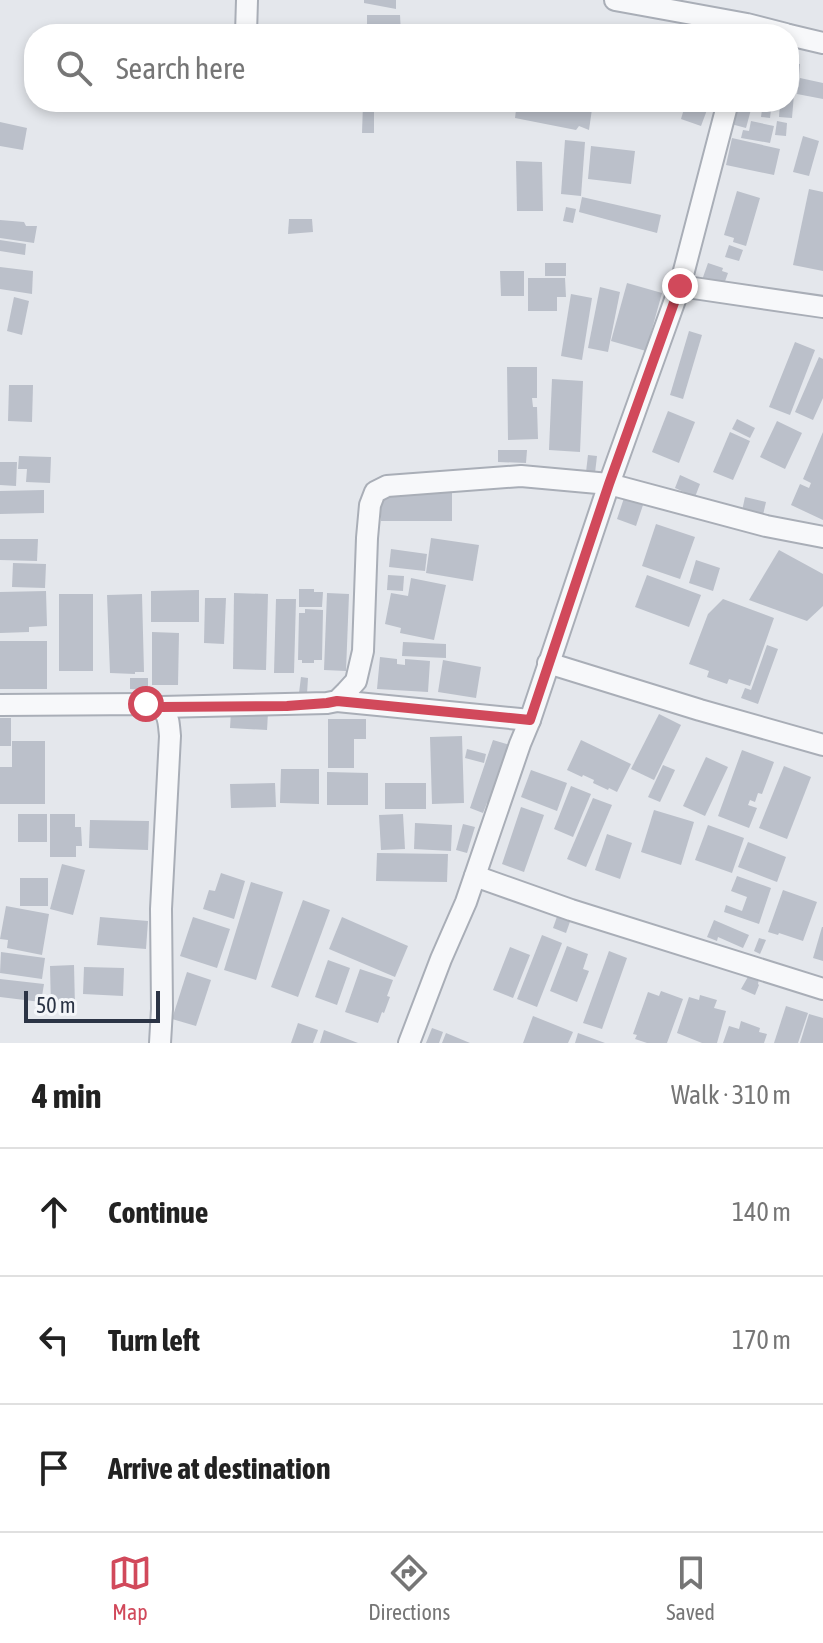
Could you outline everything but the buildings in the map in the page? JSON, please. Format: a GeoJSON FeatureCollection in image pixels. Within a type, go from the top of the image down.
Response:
{"type":"FeatureCollection","features":[{"type":"Feature","properties":{"kind":"street"},"geometry":{"type":"LineString","coordinates":[[246,24],[247,0]]}},
{"type":"Feature","properties":{"kind":"street"},"geometry":{"type":"LineString","coordinates":[[615,0],[723,24]]}},
{"type":"Feature","properties":{"kind":"street"},"geometry":{"type":"LineString","coordinates":[[799,37],[823,43]]}},
{"type":"Feature","properties":{"kind":"street"},"geometry":{"type":"LineString","coordinates":[[409,1043],[475,876],[680,286],[725,112]]}},
{"type":"Feature","properties":{"kind":"street"},"geometry":{"type":"LineString","coordinates":[[680,286],[823,307]]}},
{"type":"Feature","properties":{"kind":"street"},"geometry":{"type":"LineString","coordinates":[[337,701],[356,681],[363,651],[370,505],[375,492],[387,486],[521,476],[609,484],[766,526],[823,537]]}},
{"type":"Feature","properties":{"kind":"street"},"geometry":{"type":"LineString","coordinates":[[548,663],[823,745]]}},
{"type":"Feature","properties":{"kind":"street"},"geometry":{"type":"LineString","coordinates":[[0,705],[287,706],[337,701],[530,720]]}},
{"type":"Feature","properties":{"kind":"street"},"geometry":{"type":"LineString","coordinates":[[160,1043],[161,909],[170,736],[168,716],[161,707]]}},
{"type":"Feature","properties":{"kind":"street"},"geometry":{"type":"LineString","coordinates":[[475,876],[571,910],[823,989]]}},
{"type":"Feature","properties":{"kind":"route"},"geometry":{"type":"LineString","coordinates":[[146,704],[161,707],[287,706],[337,701],[530,720],[609,484],[680,286]]}}]}
